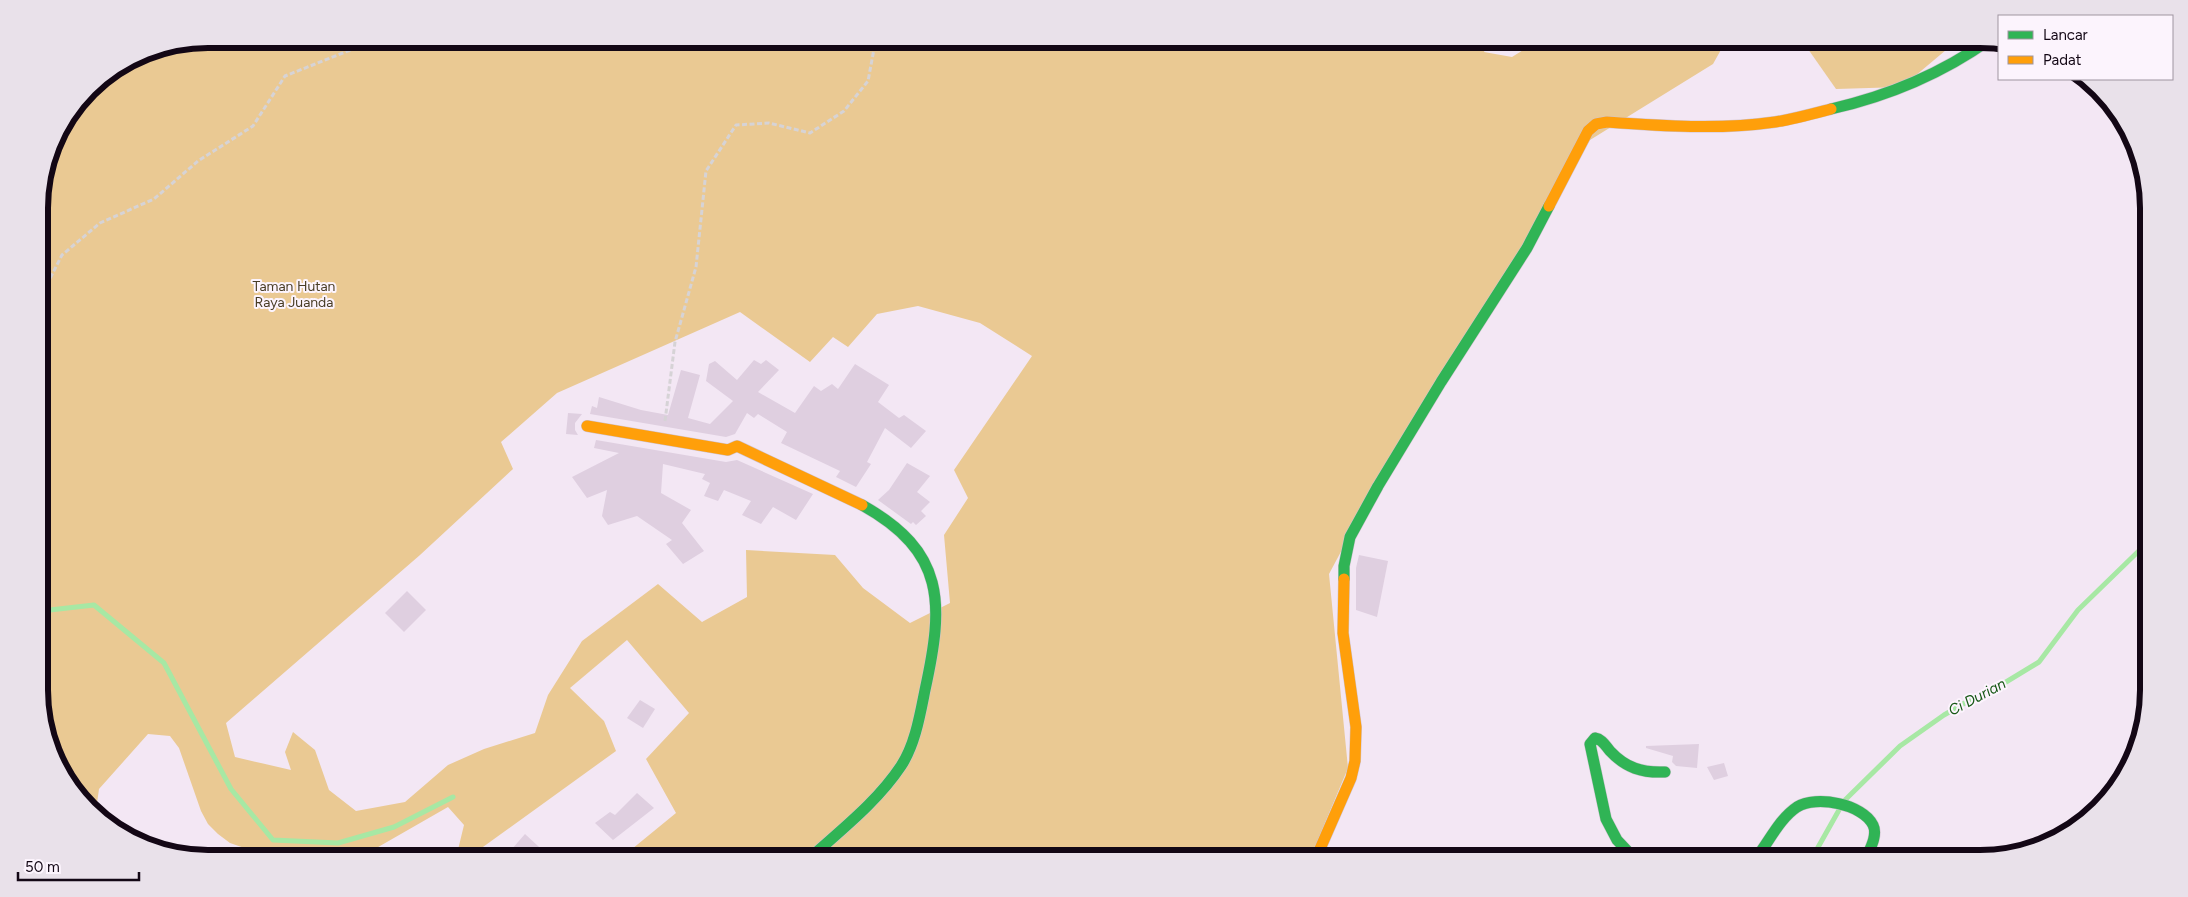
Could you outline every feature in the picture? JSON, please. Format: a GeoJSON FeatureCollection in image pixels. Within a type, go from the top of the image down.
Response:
{"type":"FeatureCollection","features":[{"type":"Feature","properties":{"kind":"street"},"geometry":{"type":"LineString","coordinates":[[1320,849],[1352,778],[1355,761],[1356,727],[1343,633],[1344,566],[1350,536],[1441,382],[1527,248],[1588,131],[1596,124],[1607,122],[1711,127],[1768,123],[1821,112],[1886,95],[1938,72],[1979,48]]}},
{"type":"Feature","properties":{"kind":"street"},"geometry":{"type":"LineString","coordinates":[[588,426],[728,450],[736,446],[773,465],[850,497],[908,537],[916,546],[927,567],[935,594],[936,630],[912,740],[899,769],[872,799],[819,850]]}},
{"type":"Feature","properties":{"kind":"street"},"geometry":{"type":"LineString","coordinates":[[1626,849],[1617,840],[1606,819],[1590,744],[1591,740],[1595,738],[1600,739],[1609,751],[1625,765],[1636,771],[1665,772]]}},
{"type":"Feature","properties":{"kind":"street"},"geometry":{"type":"LineString","coordinates":[[1763,849],[1797,807],[1823,801],[1852,808],[1870,819],[1875,832],[1869,849]]}},
{"type":"Feature","properties":{"kind":"path"},"geometry":{"type":"LineString","coordinates":[[48,282],[62,255],[100,223],[154,199],[198,161],[253,126],[285,76],[355,48]]}},
{"type":"Feature","properties":{"kind":"path"},"geometry":{"type":"LineString","coordinates":[[663,439],[675,342],[696,267],[706,171],[736,125],[769,123],[810,133],[844,112],[868,81],[874,50],[873,48]]}},
{"type":"Feature","properties":{"kind":"green space","name":"Taman Hutan Raya Juanda"},"geometry":{"type":"Polygon","coordinates":[[[197,48],[1486,48],[1484,52],[1512,57],[1526,48],[1722,48],[1713,64],[1590,140],[1390,460],[1329,574],[1348,768],[1317,842],[1323,849],[631,850],[676,813],[646,759],[689,713],[627,640],[570,688],[604,721],[616,751],[479,850],[458,850],[464,825],[448,807],[373,850],[250,850],[230,843],[208,824],[201,811],[179,748],[170,736],[148,734],[99,789],[97,805],[87,795],[64,760],[56,741],[48,700],[48,197],[56,156],[69,128],[81,110],[94,94],[110,81],[137,64],[156,56],[197,48]],[[918,306],[877,314],[848,347],[833,337],[810,362],[740,312],[557,393],[501,442],[513,469],[420,555],[226,723],[235,757],[291,770],[285,752],[293,732],[315,750],[329,790],[356,811],[405,802],[448,765],[484,749],[535,733],[548,695],[582,641],[658,584],[702,622],[747,597],[746,550],[835,555],[863,588],[910,623],[950,603],[944,535],[968,498],[954,470],[1032,356],[980,323],[918,306]]]}},
{"type":"Feature","properties":{"kind":"green space"},"geometry":{"type":"Polygon","coordinates":[[[1807,48],[1948,48],[1902,87],[1836,89],[1807,48]]]}},
{"type":"Feature","properties":{"kind":"building"},"geometry":{"type":"Polygon","coordinates":[[[754,360],[761,364],[766,360],[779,370],[758,392],[795,413],[814,386],[821,391],[832,384],[838,389],[855,364],[889,385],[878,402],[899,418],[904,415],[926,431],[911,448],[885,428],[867,462],[871,464],[856,487],[836,477],[840,471],[781,443],[787,432],[758,414],[754,418],[747,413],[735,434],[726,437],[590,414],[592,406],[597,408],[599,397],[641,410],[668,415],[681,370],[700,375],[688,418],[710,424],[733,401],[706,381],[709,364],[715,361],[737,380],[754,360]]]}},
{"type":"Feature","properties":{"kind":"building"},"geometry":{"type":"Polygon","coordinates":[[[568,413],[582,414],[575,423],[575,430],[578,435],[566,434],[568,413]]]}},
{"type":"Feature","properties":{"kind":"building"},"geometry":{"type":"Polygon","coordinates":[[[596,440],[726,462],[737,460],[813,494],[796,520],[773,507],[761,524],[742,515],[751,501],[724,490],[718,501],[704,496],[710,483],[702,479],[705,474],[663,464],[661,493],[691,510],[682,523],[704,551],[683,564],[666,544],[672,540],[637,516],[608,525],[602,516],[607,490],[587,498],[572,477],[619,453],[594,448],[596,440]]]}},
{"type":"Feature","properties":{"kind":"building"},"geometry":{"type":"Polygon","coordinates":[[[907,463],[930,476],[917,492],[930,502],[921,511],[926,516],[916,525],[913,522],[911,524],[878,500],[889,490],[907,463]]]}},
{"type":"Feature","properties":{"kind":"building"},"geometry":{"type":"Polygon","coordinates":[[[1359,555],[1388,561],[1377,617],[1356,610],[1356,568],[1359,555]]]}},
{"type":"Feature","properties":{"kind":"building"},"geometry":{"type":"Polygon","coordinates":[[[407,591],[426,610],[404,632],[385,613],[407,591]]]}},
{"type":"Feature","properties":{"kind":"building"},"geometry":{"type":"Polygon","coordinates":[[[640,700],[655,709],[643,728],[627,718],[640,700]]]}},
{"type":"Feature","properties":{"kind":"building"},"geometry":{"type":"Polygon","coordinates":[[[1699,744],[1697,768],[1676,766],[1672,762],[1673,756],[1646,748],[1646,746],[1699,744]]]}},
{"type":"Feature","properties":{"kind":"building"},"geometry":{"type":"Polygon","coordinates":[[[1724,763],[1728,776],[1714,780],[1707,767],[1724,763]]]}},
{"type":"Feature","properties":{"kind":"building"},"geometry":{"type":"Polygon","coordinates":[[[637,793],[654,808],[613,840],[595,823],[610,812],[615,815],[637,793]]]}},
{"type":"Feature","properties":{"kind":"building"},"geometry":{"type":"Polygon","coordinates":[[[525,834],[542,850],[511,850],[525,834]]]}},
{"type":"Feature","properties":{"kind":"waterway","name":"Ci Durian"},"geometry":{"type":"LineString","coordinates":[[1845,800],[1900,746],[1944,715],[1970,700],[1983,696],[2039,662],[2078,610],[2140,550]]}},
{"type":"Feature","properties":{"kind":"waterway"},"geometry":{"type":"LineString","coordinates":[[48,610],[94,605],[164,663],[231,789],[273,840],[338,843],[394,827],[453,797]]}},
{"type":"Feature","properties":{"kind":"waterway","name":"Ci Durian"},"geometry":{"type":"LineString","coordinates":[[1817,849],[1839,810]]}},
{"type":"Feature","properties":{"kind":"traffic: fast"},"geometry":{"type":"LineString","coordinates":[[1831,109],[1873,98],[1913,82],[1952,63],[1977,48]]}},
{"type":"Feature","properties":{"kind":"traffic: fast"},"geometry":{"type":"LineString","coordinates":[[1344,579],[1344,566],[1350,537],[1378,486],[1441,382],[1527,248],[1549,206]]}},
{"type":"Feature","properties":{"kind":"traffic: fast"},"geometry":{"type":"LineString","coordinates":[[820,850],[870,803],[892,779],[906,758],[921,709],[935,631],[936,606],[932,582],[924,561],[910,542],[890,523],[862,505]]}},
{"type":"Feature","properties":{"kind":"traffic: fast"},"geometry":{"type":"LineString","coordinates":[[1626,849],[1617,840],[1606,819],[1590,744],[1595,738],[1600,740],[1616,757],[1628,765],[1649,772],[1665,772]]}},
{"type":"Feature","properties":{"kind":"traffic: fast"},"geometry":{"type":"LineString","coordinates":[[1762,849],[1791,812],[1805,803],[1815,802],[1827,802],[1850,807],[1868,818],[1873,825],[1875,833],[1870,849]]}},
{"type":"Feature","properties":{"kind":"traffic: slow"},"geometry":{"type":"LineString","coordinates":[[1549,206],[1588,131],[1596,124],[1607,122],[1670,126],[1733,126],[1782,121],[1831,109]]}},
{"type":"Feature","properties":{"kind":"traffic: slow"},"geometry":{"type":"LineString","coordinates":[[587,426],[728,450],[737,446],[862,505]]}},
{"type":"Feature","properties":{"kind":"traffic: slow"},"geometry":{"type":"LineString","coordinates":[[1320,849],[1351,778],[1355,761],[1356,727],[1343,633],[1344,579]]}}]}
